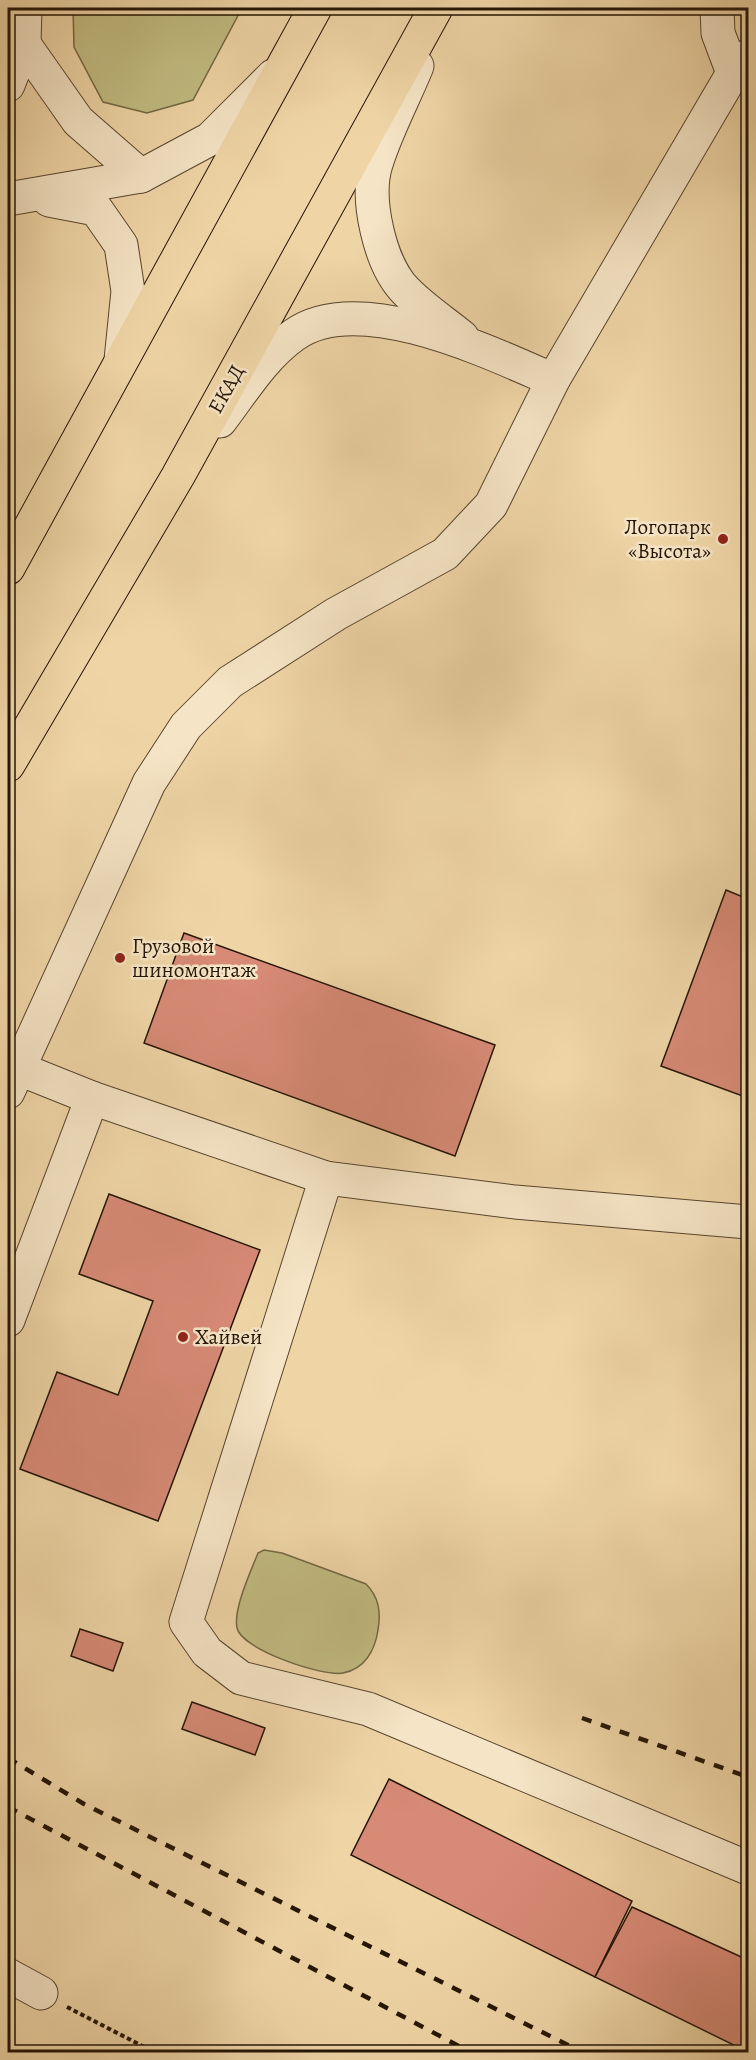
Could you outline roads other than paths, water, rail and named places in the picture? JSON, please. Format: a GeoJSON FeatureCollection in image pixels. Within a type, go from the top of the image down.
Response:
{"type":"FeatureCollection","features":[{"type":"Feature","properties":{"kind":"highway"},"geometry":{"type":"LineString","coordinates":[[8,568],[315,8]]}},
{"type":"Feature","properties":{"kind":"highway","name":"ЕКАД"},"geometry":{"type":"LineString","coordinates":[[8,765],[178,476],[436,8]]}},
{"type":"Feature","properties":{"kind":"street"},"geometry":{"type":"LineString","coordinates":[[8,85],[24,44],[25,8]]}},
{"type":"Feature","properties":{"kind":"street"},"geometry":{"type":"LineString","coordinates":[[436,8],[428,42],[375,165],[372,195],[376,228],[384,253],[404,289],[468,342]]}},
{"type":"Feature","properties":{"kind":"street"},"geometry":{"type":"LineString","coordinates":[[717,8],[718,33],[741,64],[553,380],[491,505],[445,554],[336,614],[230,682],[186,726],[149,783],[12,1080],[92,1098],[326,1178],[515,1202],[748,1222]]}},
{"type":"Feature","properties":{"kind":"street"},"geometry":{"type":"LineString","coordinates":[[24,44],[78,121],[141,176]]}},
{"type":"Feature","properties":{"kind":"street"},"geometry":{"type":"LineString","coordinates":[[18,198],[141,176],[210,139],[281,68]]}},
{"type":"Feature","properties":{"kind":"street"},"geometry":{"type":"LineString","coordinates":[[18,198],[96,209],[121,245],[128,291],[121,360]]}},
{"type":"Feature","properties":{"kind":"street"},"geometry":{"type":"LineString","coordinates":[[178,476],[273,351],[296,333],[322,320],[345,317],[372,319],[468,342],[553,380]]}},
{"type":"Feature","properties":{"kind":"street"},"geometry":{"type":"LineString","coordinates":[[8,1320],[92,1098]]}},
{"type":"Feature","properties":{"kind":"street"},"geometry":{"type":"LineString","coordinates":[[326,1178],[186,1622],[207,1652],[242,1678],[368,1709],[748,1868]]}},
{"type":"Feature","properties":{"kind":"street"},"geometry":{"type":"LineString","coordinates":[[8,1975],[41,1993]]}},
{"type":"Feature","properties":{"kind":"railway"},"geometry":{"type":"LineString","coordinates":[[582,1718],[748,1777]]}},
{"type":"Feature","properties":{"kind":"railway"},"geometry":{"type":"LineString","coordinates":[[8,1758],[84,1804],[572,2047]]}},
{"type":"Feature","properties":{"kind":"railway"},"geometry":{"type":"LineString","coordinates":[[8,1807],[470,2052]]}},
{"type":"Feature","properties":{"kind":"place","name":"Логопарк «Высота»"},"geometry":{"type":"Point","coordinates":[723,539]}},
{"type":"Feature","properties":{"kind":"place","name":"Грузовой шиномонтаж"},"geometry":{"type":"Point","coordinates":[120,958]}},
{"type":"Feature","properties":{"kind":"place","name":"Хайвей"},"geometry":{"type":"Point","coordinates":[183,1337]}}]}
